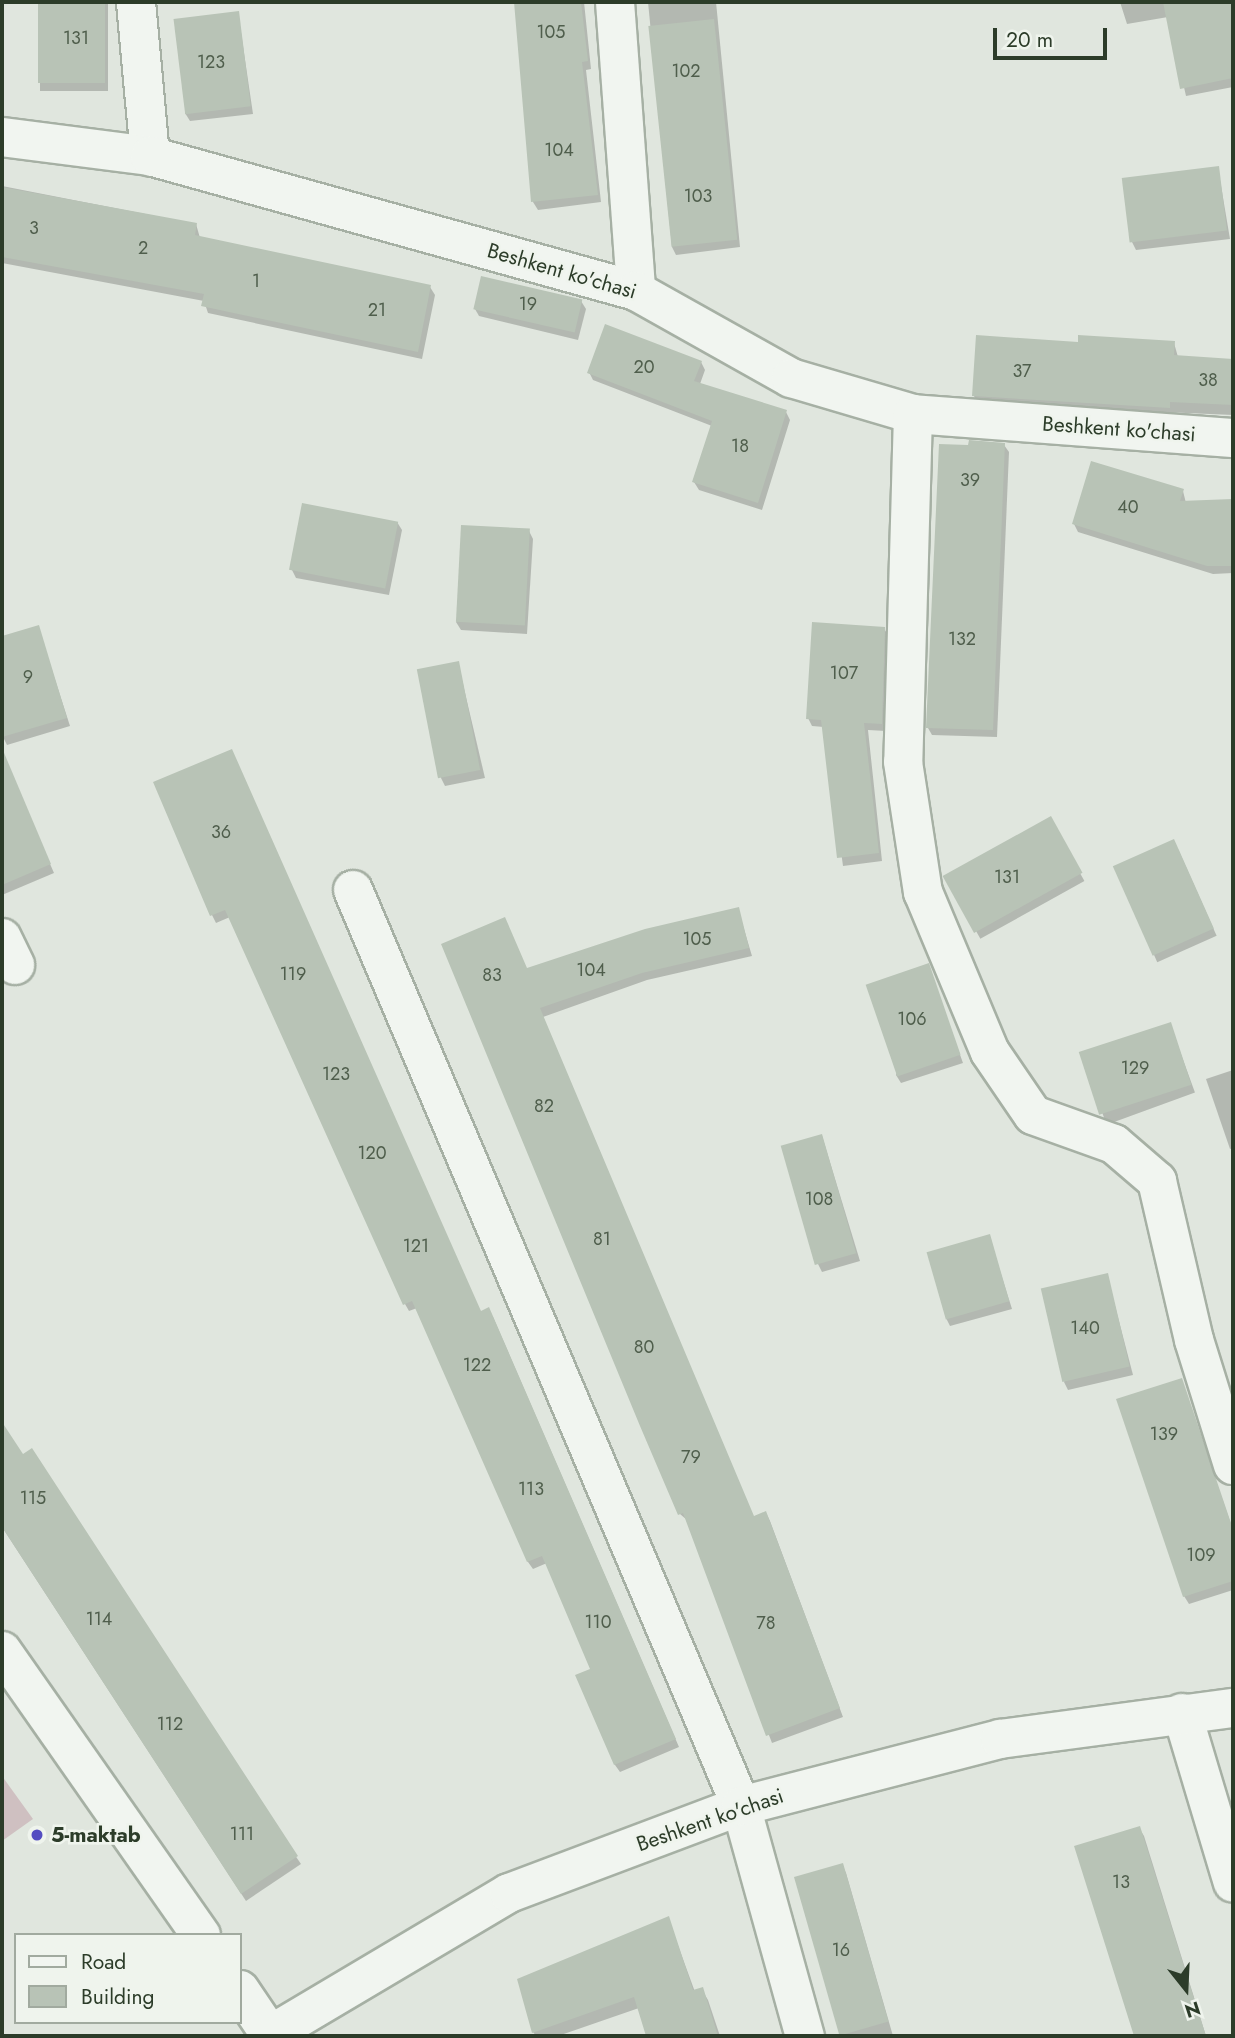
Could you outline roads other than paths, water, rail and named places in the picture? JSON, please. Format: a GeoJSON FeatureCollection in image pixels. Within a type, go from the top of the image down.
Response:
{"type":"FeatureCollection","features":[{"type":"Feature","properties":{"kind":"street"},"geometry":{"type":"LineString","coordinates":[[136,2],[150,156]]}},
{"type":"Feature","properties":{"kind":"street"},"geometry":{"type":"LineString","coordinates":[[615,2],[636,291]]}},
{"type":"Feature","properties":{"kind":"street","name":"Beshkent ko'chasi"},"geometry":{"type":"LineString","coordinates":[[2,137],[150,156],[636,291],[791,378],[913,414],[1233,438]]}},
{"type":"Feature","properties":{"kind":"street"},"geometry":{"type":"LineString","coordinates":[[913,414],[904,762],[923,892],[990,1052],[1033,1115],[1114,1144],[1157,1181],[1194,1340],[1233,1465]]}},
{"type":"Feature","properties":{"kind":"street"},"geometry":{"type":"LineString","coordinates":[[353,890],[741,1806],[805,2036]]}},
{"type":"Feature","properties":{"kind":"street"},"geometry":{"type":"LineString","coordinates":[[2,1651],[200,1933]]}},
{"type":"Feature","properties":{"kind":"street","name":"Beshkent ko'chasi"},"geometry":{"type":"LineString","coordinates":[[270,2036],[509,1894],[741,1806],[1000,1738],[1233,1708]]}},
{"type":"Feature","properties":{"kind":"street"},"geometry":{"type":"LineString","coordinates":[[1182,1713],[1233,1883]]}},
{"type":"Feature","properties":{"kind":"street"},"geometry":{"type":"LineString","coordinates":[[242,1993],[270,2036]]}},
{"type":"Feature","properties":{"kind":"place","name":"5-maktab"},"geometry":{"type":"Point","coordinates":[37,1835]}}]}
